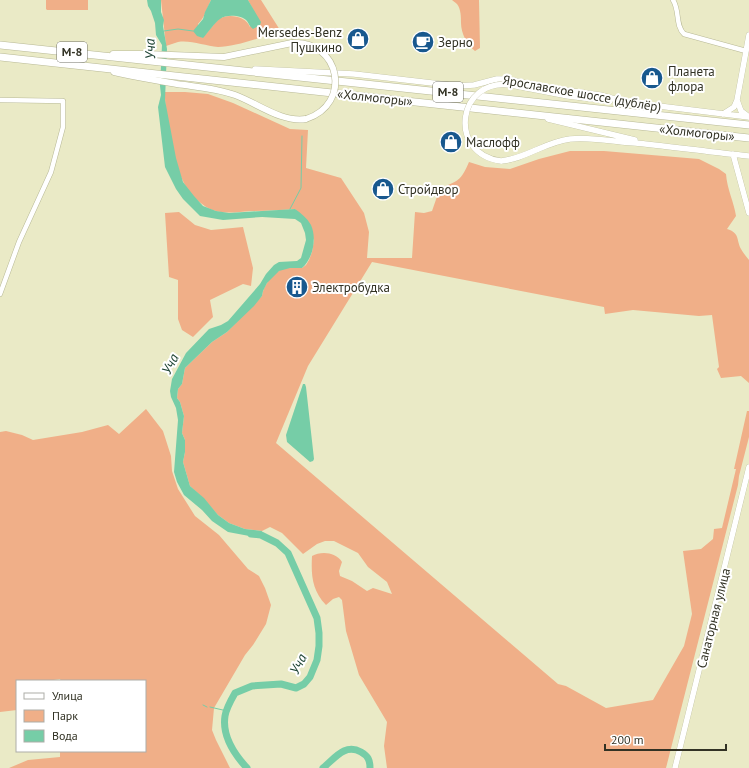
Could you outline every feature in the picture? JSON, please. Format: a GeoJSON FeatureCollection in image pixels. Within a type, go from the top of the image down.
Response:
{"type":"FeatureCollection","features":[{"type":"Feature","properties":{"kind":"highway","name":"«Холмогоры»"},"geometry":{"type":"LineString","coordinates":[[0,44],[99,55],[144,57],[182,64],[749,125]]}},
{"type":"Feature","properties":{"kind":"highway","name":"«Холмогоры»"},"geometry":{"type":"LineString","coordinates":[[0,58],[94,67],[142,75],[181,76],[749,138]]}},
{"type":"Feature","properties":{"kind":"main road"},"geometry":{"type":"LineString","coordinates":[[142,75],[180,84],[219,90],[235,95],[289,119],[298,120],[306,119],[322,110],[331,100],[335,87],[335,74],[330,61],[318,48],[306,43],[292,43],[224,57],[144,57]]}},
{"type":"Feature","properties":{"kind":"street"},"geometry":{"type":"LineString","coordinates":[[673,0],[677,6],[680,30],[684,34],[746,51]]}},
{"type":"Feature","properties":{"kind":"street"},"geometry":{"type":"LineString","coordinates":[[723,114],[734,107],[737,100],[749,35]]}},
{"type":"Feature","properties":{"kind":"street","name":"Ярославское шоссе (дублёр)"},"geometry":{"type":"LineString","coordinates":[[224,68],[354,74],[458,86],[474,85],[497,78],[548,88],[600,95],[626,102],[749,117]]}},
{"type":"Feature","properties":{"kind":"street"},"geometry":{"type":"LineString","coordinates":[[626,102],[568,96],[511,84],[496,84],[482,90],[474,97],[469,105],[465,120],[467,135],[474,148],[486,157],[501,161],[509,161],[560,140],[571,139],[659,145],[749,156]]}},
{"type":"Feature","properties":{"kind":"street"},"geometry":{"type":"LineString","coordinates":[[0,100],[63,101],[63,126],[51,172],[19,242],[0,294]]}},
{"type":"Feature","properties":{"kind":"street"},"geometry":{"type":"LineString","coordinates":[[737,100],[741,111],[749,117]]}},
{"type":"Feature","properties":{"kind":"street"},"geometry":{"type":"LineString","coordinates":[[518,112],[659,145]]}},
{"type":"Feature","properties":{"kind":"street"},"geometry":{"type":"LineString","coordinates":[[733,154],[749,213]]}},
{"type":"Feature","properties":{"kind":"street","name":"Санаторная улица"},"geometry":{"type":"LineString","coordinates":[[675,768],[749,467]]}},
{"type":"Feature","properties":{"kind":"green space"},"geometry":{"type":"Polygon","coordinates":[[[46,0],[88,0],[88,10],[47,10],[46,0]]]}},
{"type":"Feature","properties":{"kind":"green space"},"geometry":{"type":"Polygon","coordinates":[[[161,0],[211,0],[198,24],[202,38],[219,19],[227,16],[241,18],[248,23],[250,27],[254,11],[248,0],[261,0],[280,30],[266,36],[225,47],[208,46],[193,42],[178,42],[166,46],[161,0]]]}},
{"type":"Feature","properties":{"kind":"green space"},"geometry":{"type":"Polygon","coordinates":[[[452,0],[479,0],[480,48],[475,51],[469,46],[465,38],[461,27],[459,8],[452,0]]]}},
{"type":"Feature","properties":{"kind":"green space"},"geometry":{"type":"Polygon","coordinates":[[[165,92],[208,94],[233,103],[290,129],[308,130],[306,168],[341,178],[364,213],[369,232],[367,258],[412,258],[415,212],[424,213],[432,211],[440,188],[458,180],[464,173],[469,162],[485,167],[510,169],[539,159],[570,151],[604,151],[699,159],[726,174],[736,216],[727,229],[736,234],[741,249],[749,260],[749,383],[741,376],[721,378],[717,369],[719,367],[712,315],[699,316],[633,310],[605,314],[604,307],[372,262],[308,366],[276,443],[558,684],[566,686],[606,708],[653,700],[684,646],[692,614],[683,551],[701,549],[713,539],[714,529],[722,528],[736,469],[734,469],[747,411],[749,411],[749,437],[738,485],[666,768],[387,768],[384,746],[387,722],[359,675],[346,631],[342,600],[339,597],[333,599],[326,605],[315,588],[312,576],[312,556],[320,553],[328,553],[336,556],[342,562],[339,571],[340,576],[352,581],[367,591],[373,588],[392,594],[387,582],[368,567],[358,553],[334,541],[325,541],[317,544],[303,554],[282,533],[270,527],[262,531],[245,529],[229,523],[218,515],[190,486],[183,462],[185,452],[185,440],[182,433],[184,416],[180,402],[177,398],[178,389],[182,384],[185,368],[212,342],[227,332],[262,296],[268,282],[277,272],[285,268],[302,268],[306,265],[312,252],[314,240],[295,209],[224,212],[216,211],[201,204],[183,181],[176,162],[168,124],[165,92]]]}},
{"type":"Feature","properties":{"kind":"green space"},"geometry":{"type":"Polygon","coordinates":[[[179,212],[195,225],[211,230],[243,227],[253,268],[251,286],[243,284],[210,300],[213,317],[193,337],[182,330],[178,319],[178,280],[169,277],[165,213],[179,212]]]}},
{"type":"Feature","properties":{"kind":"green space"},"geometry":{"type":"Polygon","coordinates":[[[146,409],[163,431],[171,456],[172,471],[178,489],[195,516],[219,535],[248,569],[259,576],[271,605],[266,624],[245,655],[214,708],[212,730],[230,768],[9,768],[28,760],[60,757],[60,752],[146,752],[146,680],[16,680],[16,710],[0,712],[0,432],[6,431],[22,435],[33,440],[82,432],[108,425],[119,434],[146,409]]]}},
{"type":"Feature","properties":{"kind":"water"},"geometry":{"type":"Polygon","coordinates":[[[147,0],[161,0],[161,12],[164,20],[163,26],[167,49],[165,100],[176,158],[183,182],[203,206],[216,211],[229,213],[295,209],[308,220],[313,230],[313,248],[306,264],[302,268],[290,268],[279,271],[267,283],[262,296],[254,306],[227,332],[212,342],[185,368],[182,384],[178,389],[177,398],[180,402],[184,416],[182,433],[185,440],[185,452],[183,462],[190,486],[204,498],[218,515],[229,523],[245,529],[262,531],[260,538],[228,532],[212,521],[202,510],[184,495],[177,482],[174,472],[178,420],[176,408],[170,391],[172,379],[186,353],[209,329],[228,321],[260,284],[274,265],[279,262],[297,261],[301,258],[306,240],[305,233],[301,223],[295,219],[262,217],[223,220],[200,216],[183,199],[176,189],[165,167],[158,107],[161,95],[162,45],[156,35],[155,23],[147,0]]]}},
{"type":"Feature","properties":{"kind":"water"},"geometry":{"type":"Polygon","coordinates":[[[211,0],[248,0],[261,22],[260,25],[253,29],[242,17],[226,16],[213,25],[203,38],[197,36],[193,31],[203,19],[211,0]]]}},
{"type":"Feature","properties":{"kind":"water"},"geometry":{"type":"Polygon","coordinates":[[[303,384],[305,384],[306,387],[314,459],[310,462],[287,442],[286,435],[303,384]]]}},
{"type":"Feature","properties":{"kind":"waterway"},"geometry":{"type":"LineString","coordinates":[[164,31],[178,29],[193,31]]}},
{"type":"Feature","properties":{"kind":"waterway"},"geometry":{"type":"LineString","coordinates":[[290,209],[301,188],[302,136]]}},
{"type":"Feature","properties":{"kind":"waterway","name":"Уча"},"geometry":{"type":"LineString","coordinates":[[247,768],[230,744],[225,730],[226,713],[235,693],[252,686],[281,684],[296,688],[304,684],[310,677],[317,660],[319,646],[317,618],[288,553],[277,543],[261,535],[251,534]]}},
{"type":"Feature","properties":{"kind":"waterway"},"geometry":{"type":"LineString","coordinates":[[203,705],[207,707]]}},
{"type":"Feature","properties":{"kind":"waterway"},"geometry":{"type":"LineString","coordinates":[[210,707],[227,711]]}},
{"type":"Feature","properties":{"kind":"waterway","name":"Уча"},"geometry":{"type":"LineString","coordinates":[[323,768],[340,753],[350,749],[361,752],[365,755],[369,760],[370,768]]}},
{"type":"Feature","properties":{"kind":"place","name":"Mersedes-Benz Пушкино"},"geometry":{"type":"Point","coordinates":[358,39]}},
{"type":"Feature","properties":{"kind":"place","name":"Зерно"},"geometry":{"type":"Point","coordinates":[423,42]}},
{"type":"Feature","properties":{"kind":"place","name":"Планета флора"},"geometry":{"type":"Point","coordinates":[652,78]}},
{"type":"Feature","properties":{"kind":"place","name":"Маслофф"},"geometry":{"type":"Point","coordinates":[451,142]}},
{"type":"Feature","properties":{"kind":"place","name":"Стройдвор"},"geometry":{"type":"Point","coordinates":[383,189]}},
{"type":"Feature","properties":{"kind":"place","name":"Электробудка"},"geometry":{"type":"Point","coordinates":[297,287]}}]}
